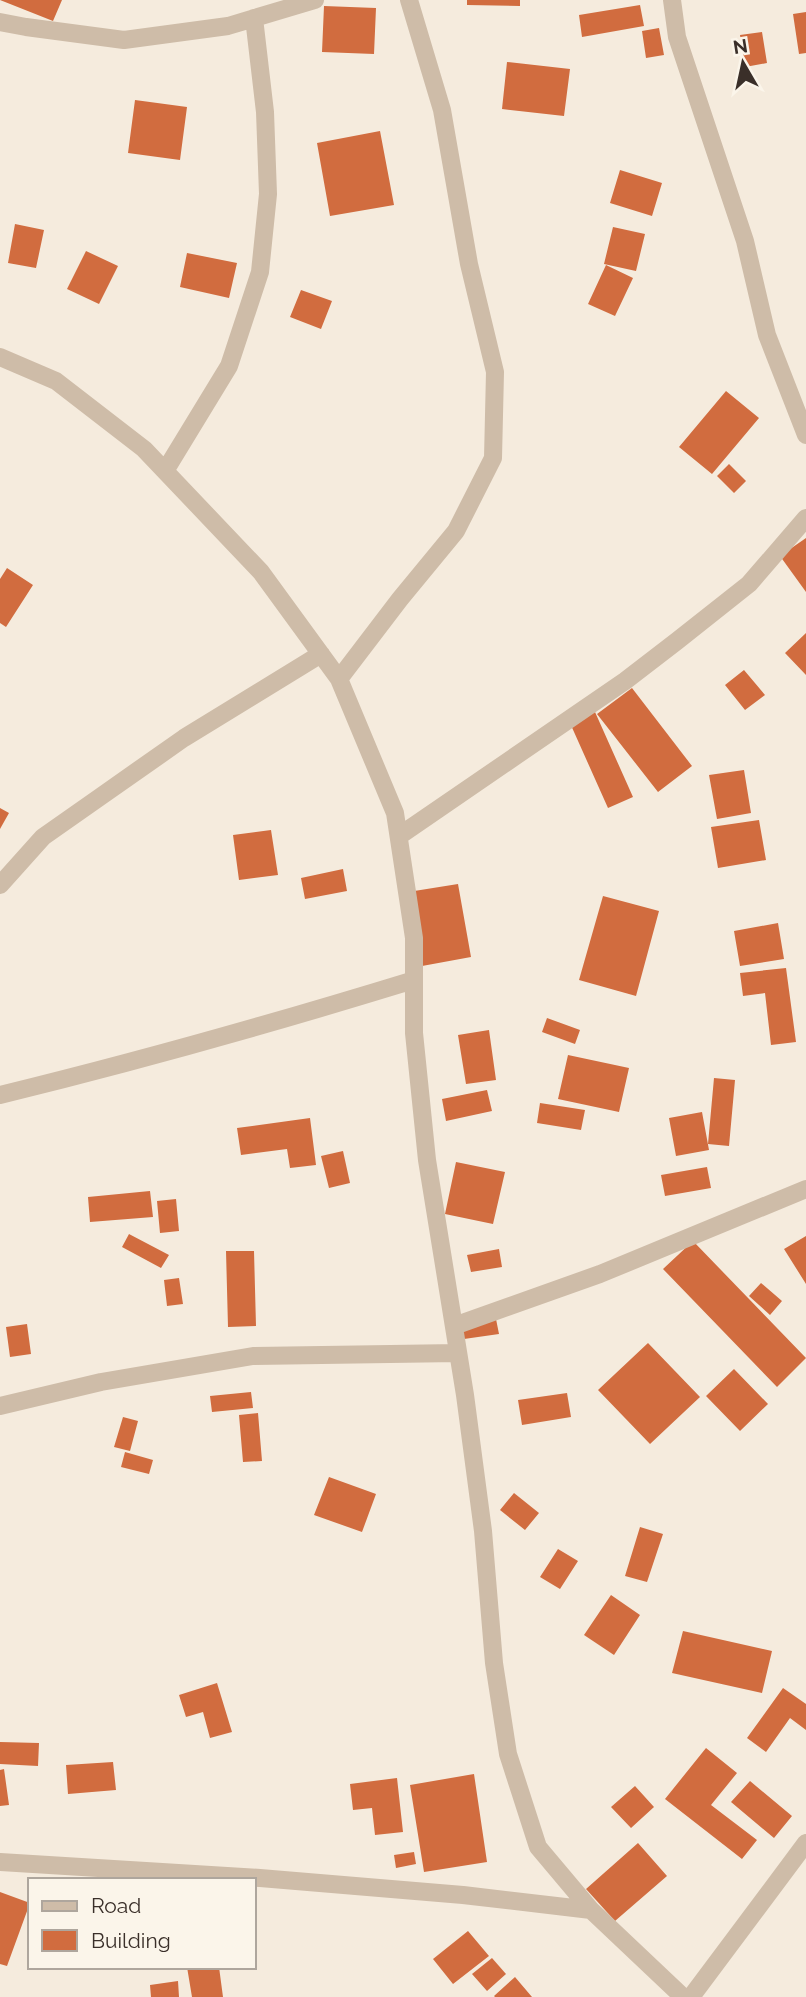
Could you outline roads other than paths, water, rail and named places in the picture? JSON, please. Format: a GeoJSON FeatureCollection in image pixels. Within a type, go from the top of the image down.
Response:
{"type":"FeatureCollection","features":[{"type":"Feature","properties":{"kind":"street"},"geometry":{"type":"LineString","coordinates":[[0,22],[124,40],[228,26],[315,0]]}},
{"type":"Feature","properties":{"kind":"street"},"geometry":{"type":"LineString","coordinates":[[339,679],[456,531],[494,458],[495,372],[469,264],[442,110],[409,0]]}},
{"type":"Feature","properties":{"kind":"street"},"geometry":{"type":"LineString","coordinates":[[672,0],[677,37],[745,241],[767,335],[806,435]]}},
{"type":"Feature","properties":{"kind":"street"},"geometry":{"type":"LineString","coordinates":[[165,471],[229,366],[260,272],[268,194],[265,112],[254,18]]}},
{"type":"Feature","properties":{"kind":"street"},"geometry":{"type":"LineString","coordinates":[[0,357],[56,381],[144,449],[261,572],[339,679],[395,813],[414,939],[414,1033],[427,1160],[465,1395],[483,1531],[494,1663],[508,1754],[538,1847],[591,1910],[682,1997]]}},
{"type":"Feature","properties":{"kind":"street"},"geometry":{"type":"LineString","coordinates":[[399,836],[625,681],[750,584],[806,518]]}},
{"type":"Feature","properties":{"kind":"street"},"geometry":{"type":"LineString","coordinates":[[0,885],[43,837],[184,738],[321,654]]}},
{"type":"Feature","properties":{"kind":"street"},"geometry":{"type":"LineString","coordinates":[[0,1095],[75,1077],[414,980]]}},
{"type":"Feature","properties":{"kind":"street"},"geometry":{"type":"LineString","coordinates":[[454,1326],[600,1274],[806,1189]]}},
{"type":"Feature","properties":{"kind":"street"},"geometry":{"type":"LineString","coordinates":[[0,1406],[101,1382],[253,1356],[458,1353]]}},
{"type":"Feature","properties":{"kind":"street"},"geometry":{"type":"LineString","coordinates":[[691,1997],[806,1843]]}},
{"type":"Feature","properties":{"kind":"street"},"geometry":{"type":"LineString","coordinates":[[0,1862],[260,1878],[463,1895],[591,1910]]}}]}
